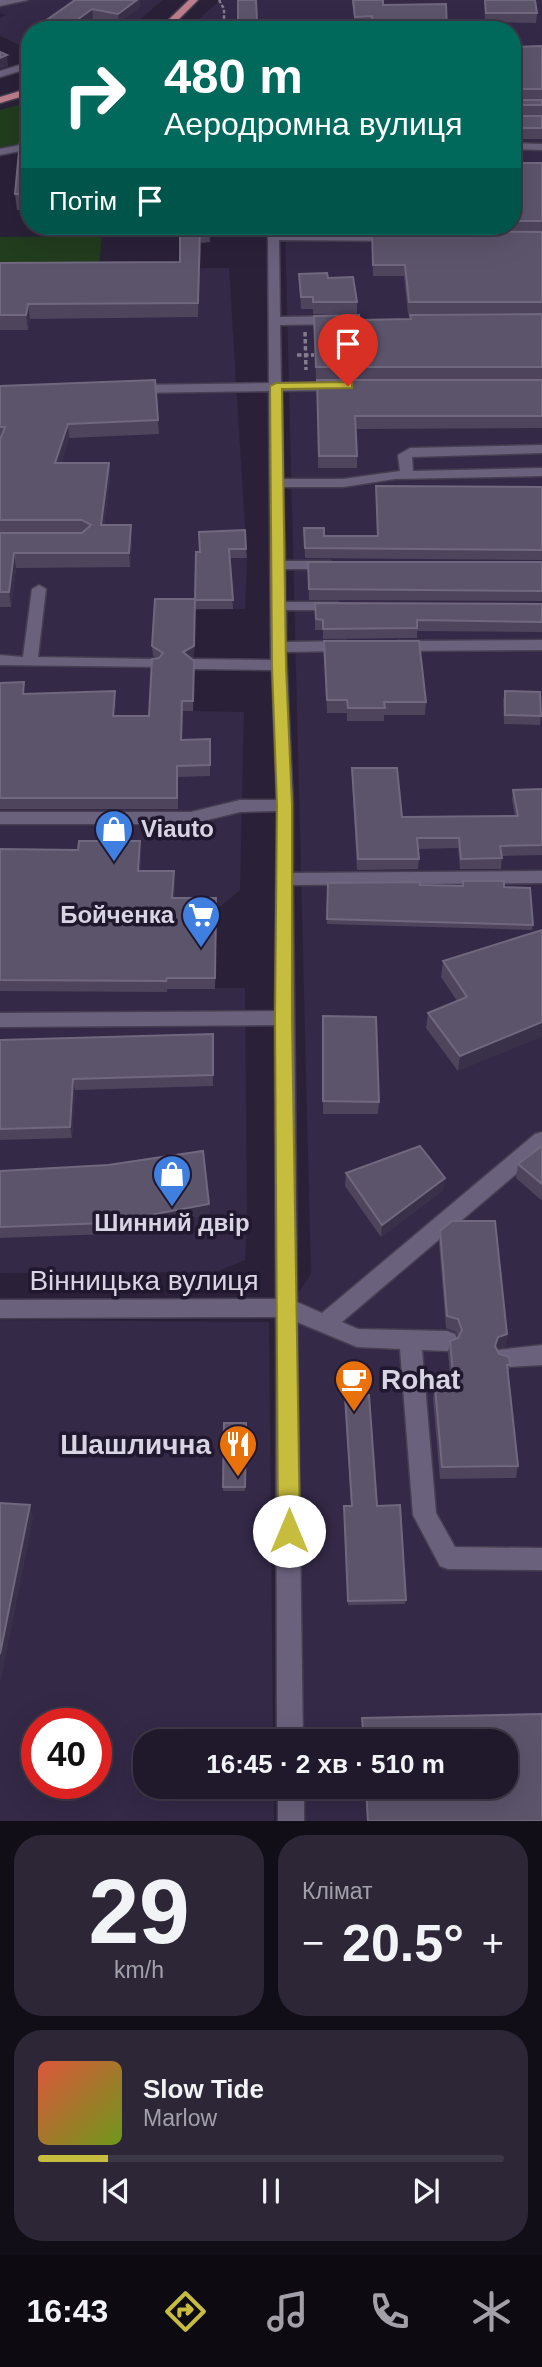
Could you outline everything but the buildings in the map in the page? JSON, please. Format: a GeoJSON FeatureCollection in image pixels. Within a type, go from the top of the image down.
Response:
{"type":"FeatureCollection","features":[{"type":"Feature","properties":{"kind":"main road"},"geometry":{"type":"LineString","coordinates":[[172,21],[194,0]]}},
{"type":"Feature","properties":{"kind":"main road"},"geometry":{"type":"LineString","coordinates":[[0,100],[21,94]]}},
{"type":"Feature","properties":{"kind":"street"},"geometry":{"type":"LineString","coordinates":[[0,3],[24,0]]}},
{"type":"Feature","properties":{"kind":"street"},"geometry":{"type":"LineString","coordinates":[[2,69],[21,64]]}},
{"type":"Feature","properties":{"kind":"street"},"geometry":{"type":"LineString","coordinates":[[521,146],[542,146]]}},
{"type":"Feature","properties":{"kind":"street"},"geometry":{"type":"LineString","coordinates":[[0,152],[21,148]]}},
{"type":"Feature","properties":{"kind":"street"},"geometry":{"type":"LineString","coordinates":[[273,235],[279,656],[285,805],[284,1018],[290,1729]]}},
{"type":"Feature","properties":{"kind":"street"},"geometry":{"type":"LineString","coordinates":[[356,235],[411,237]]}},
{"type":"Feature","properties":{"kind":"street"},"geometry":{"type":"LineString","coordinates":[[275,321],[355,320]]}},
{"type":"Feature","properties":{"kind":"street"},"geometry":{"type":"LineString","coordinates":[[119,389],[351,386]]}},
{"type":"Feature","properties":{"kind":"street"},"geometry":{"type":"LineString","coordinates":[[407,475],[405,455],[410,452],[542,449]]}},
{"type":"Feature","properties":{"kind":"street"},"geometry":{"type":"LineString","coordinates":[[277,483],[343,483],[407,475],[542,472]]}},
{"type":"Feature","properties":{"kind":"street"},"geometry":{"type":"LineString","coordinates":[[278,565],[347,565]]}},
{"type":"Feature","properties":{"kind":"street"},"geometry":{"type":"LineString","coordinates":[[30,662],[39,589]]}},
{"type":"Feature","properties":{"kind":"street"},"geometry":{"type":"LineString","coordinates":[[279,606],[349,607]]}},
{"type":"Feature","properties":{"kind":"street"},"geometry":{"type":"LineString","coordinates":[[194,664],[371,646],[542,645]]}},
{"type":"Feature","properties":{"kind":"street"},"geometry":{"type":"LineString","coordinates":[[0,660],[153,664]]}},
{"type":"Feature","properties":{"kind":"street"},"geometry":{"type":"LineString","coordinates":[[0,818],[191,818],[240,806],[285,805]]}},
{"type":"Feature","properties":{"kind":"street"},"geometry":{"type":"LineString","coordinates":[[284,879],[542,877]]}},
{"type":"Feature","properties":{"kind":"street"},"geometry":{"type":"LineString","coordinates":[[0,1020],[284,1018]]}},
{"type":"Feature","properties":{"kind":"street"},"geometry":{"type":"LineString","coordinates":[[324,1324],[542,1140]]}},
{"type":"Feature","properties":{"kind":"street"},"geometry":{"type":"LineString","coordinates":[[288,1308],[357,1338],[447,1341]]}},
{"type":"Feature","properties":{"kind":"street","name":"Вінницька вулиця"},"geometry":{"type":"LineString","coordinates":[[0,1309],[288,1308]]}},
{"type":"Feature","properties":{"kind":"street"},"geometry":{"type":"LineString","coordinates":[[410,1340],[425,1515],[448,1558],[542,1559]]}},
{"type":"Feature","properties":{"kind":"street"},"geometry":{"type":"LineString","coordinates":[[506,1357],[542,1356]]}},
{"type":"Feature","properties":{"kind":"street"},"geometry":{"type":"LineString","coordinates":[[291,1799],[291,1821]]}},
{"type":"Feature","properties":{"kind":"path"},"geometry":{"type":"LineString","coordinates":[[219,0],[224,9],[225,21]]}},
{"type":"Feature","properties":{"kind":"path"},"geometry":{"type":"LineString","coordinates":[[304,320],[306,370]]}},
{"type":"Feature","properties":{"kind":"path"},"geometry":{"type":"LineString","coordinates":[[297,355],[314,355]]}},
{"type":"Feature","properties":{"kind":"shaded area"},"geometry":{"type":"Polygon","coordinates":[[[0,0],[163,0],[138,21],[21,21],[21,46],[0,36],[0,17],[6,15],[0,13],[0,0]]]}},
{"type":"Feature","properties":{"kind":"shaded area"},"geometry":{"type":"Polygon","coordinates":[[[220,0],[542,0],[542,1821],[291,1821],[291,1799],[518,1799],[518,1729],[290,1729],[288,1308],[311,1274],[285,235],[521,235],[521,21],[197,21],[220,0]]]}},
{"type":"Feature","properties":{"kind":"shaded area"},"geometry":{"type":"Polygon","coordinates":[[[229,268],[247,559],[245,609],[195,610],[193,711],[244,712],[240,890],[217,909],[215,988],[245,988],[245,1260],[216,1272],[0,1273],[0,269],[229,268]]]}},
{"type":"Feature","properties":{"kind":"shaded area"},"geometry":{"type":"Polygon","coordinates":[[[0,1320],[269,1322],[273,1729],[133,1729],[133,1799],[274,1799],[274,1821],[0,1821],[0,1320]]]}},
{"type":"Feature","properties":{"kind":"green space"},"geometry":{"type":"Polygon","coordinates":[[[21,104],[21,146],[0,150],[0,110],[21,104]]]}},
{"type":"Feature","properties":{"kind":"green space"},"geometry":{"type":"Polygon","coordinates":[[[102,236],[99,266],[0,268],[0,237],[102,236]]]}},
{"type":"Feature","properties":{"kind":"place","name":"Viauto"},"geometry":{"type":"Point","coordinates":[114,863]}},
{"type":"Feature","properties":{"kind":"place","name":"Бойченка"},"geometry":{"type":"Point","coordinates":[201,949]}},
{"type":"Feature","properties":{"kind":"place","name":"Шинний двір"},"geometry":{"type":"Point","coordinates":[172,1208]}},
{"type":"Feature","properties":{"kind":"place","name":"Rohat"},"geometry":{"type":"Point","coordinates":[354,1413]}},
{"type":"Feature","properties":{"kind":"place","name":"Шашлична"},"geometry":{"type":"Point","coordinates":[238,1478]}},
{"type":"Feature","properties":{"kind":"route"},"geometry":{"type":"LineString","coordinates":[[289,1531],[284,1018],[285,805],[279,666],[276,386],[348,386]]}}]}
